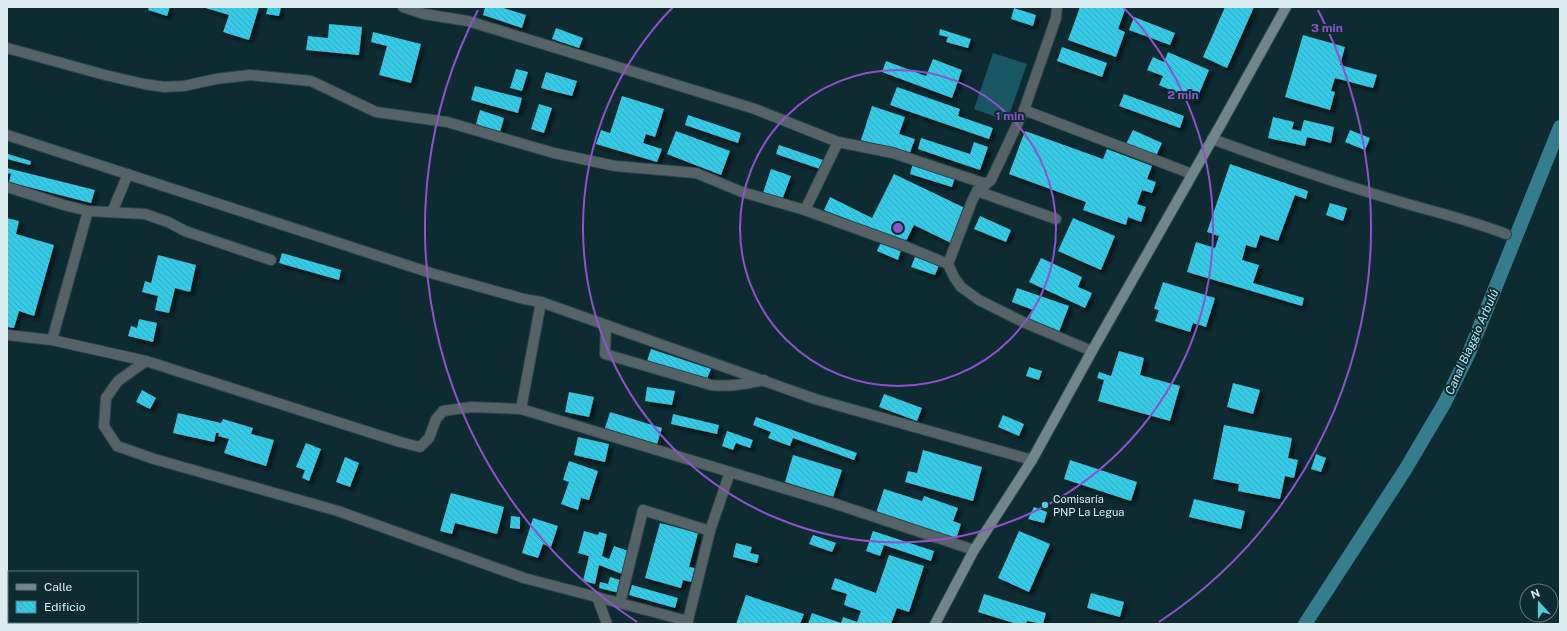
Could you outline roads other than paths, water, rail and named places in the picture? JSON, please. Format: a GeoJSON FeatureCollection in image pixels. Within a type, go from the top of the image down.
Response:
{"type":"FeatureCollection","features":[{"type":"Feature","properties":{"kind":"main road"},"geometry":{"type":"LineString","coordinates":[[935,624],[974,550],[1032,460],[1286,7]]}},
{"type":"Feature","properties":{"kind":"street"},"geometry":{"type":"LineString","coordinates":[[403,7],[424,14],[468,21],[755,109],[838,142],[893,153],[986,184]]}},
{"type":"Feature","properties":{"kind":"street"},"geometry":{"type":"LineString","coordinates":[[948,264],[972,201],[977,191],[991,180],[1024,110],[1056,18],[1057,7]]}},
{"type":"Feature","properties":{"kind":"street"},"geometry":{"type":"LineString","coordinates":[[7,48],[118,78],[164,87],[184,86],[216,79],[250,75],[311,81],[376,112],[447,122],[554,154],[615,166],[696,173],[742,192],[805,210],[907,247],[948,264],[961,287],[979,300],[1025,323],[1092,351]]}},
{"type":"Feature","properties":{"kind":"street"},"geometry":{"type":"LineString","coordinates":[[1024,110],[1192,174]]}},
{"type":"Feature","properties":{"kind":"street"},"geometry":{"type":"LineString","coordinates":[[7,135],[434,274],[524,299],[541,302],[815,399],[1032,460]]}},
{"type":"Feature","properties":{"kind":"street"},"geometry":{"type":"LineString","coordinates":[[1212,139],[1292,168],[1404,203],[1473,222],[1506,234]]}},
{"type":"Feature","properties":{"kind":"street"},"geometry":{"type":"LineString","coordinates":[[805,210],[838,142]]}},
{"type":"Feature","properties":{"kind":"street"},"geometry":{"type":"LineString","coordinates":[[112,212],[128,174]]}},
{"type":"Feature","properties":{"kind":"street"},"geometry":{"type":"LineString","coordinates":[[7,187],[88,211],[145,214],[168,222],[186,231],[271,260]]}},
{"type":"Feature","properties":{"kind":"street"},"geometry":{"type":"LineString","coordinates":[[977,191],[1056,219]]}},
{"type":"Feature","properties":{"kind":"street"},"geometry":{"type":"LineString","coordinates":[[52,340],[88,211]]}},
{"type":"Feature","properties":{"kind":"street"},"geometry":{"type":"LineString","coordinates":[[521,409],[541,302]]}},
{"type":"Feature","properties":{"kind":"street"},"geometry":{"type":"LineString","coordinates":[[606,325],[605,354],[711,386],[726,387],[764,380]]}},
{"type":"Feature","properties":{"kind":"street"},"geometry":{"type":"LineString","coordinates":[[7,335],[52,340],[146,361],[400,442],[420,447],[429,438],[436,419],[443,411],[471,407],[521,409],[836,504],[974,550]]}},
{"type":"Feature","properties":{"kind":"street"},"geometry":{"type":"LineString","coordinates":[[146,361],[118,381],[106,398],[104,426],[118,446],[154,459],[338,511],[524,578],[620,603],[688,623],[710,531],[730,472]]}},
{"type":"Feature","properties":{"kind":"street"},"geometry":{"type":"LineString","coordinates":[[620,603],[642,510],[710,531]]}},
{"type":"Feature","properties":{"kind":"street"},"geometry":{"type":"LineString","coordinates":[[597,597],[607,624]]}},
{"type":"Feature","properties":{"kind":"waterway","name":"Canal Biaggio Arbulú"},"geometry":{"type":"LineString","coordinates":[[1305,624],[1405,470],[1444,404],[1469,353],[1560,127]]}},
{"type":"Feature","properties":{"kind":"place","name":"Comisaría PNP La Legua"},"geometry":{"type":"Point","coordinates":[1045,505]}}]}
